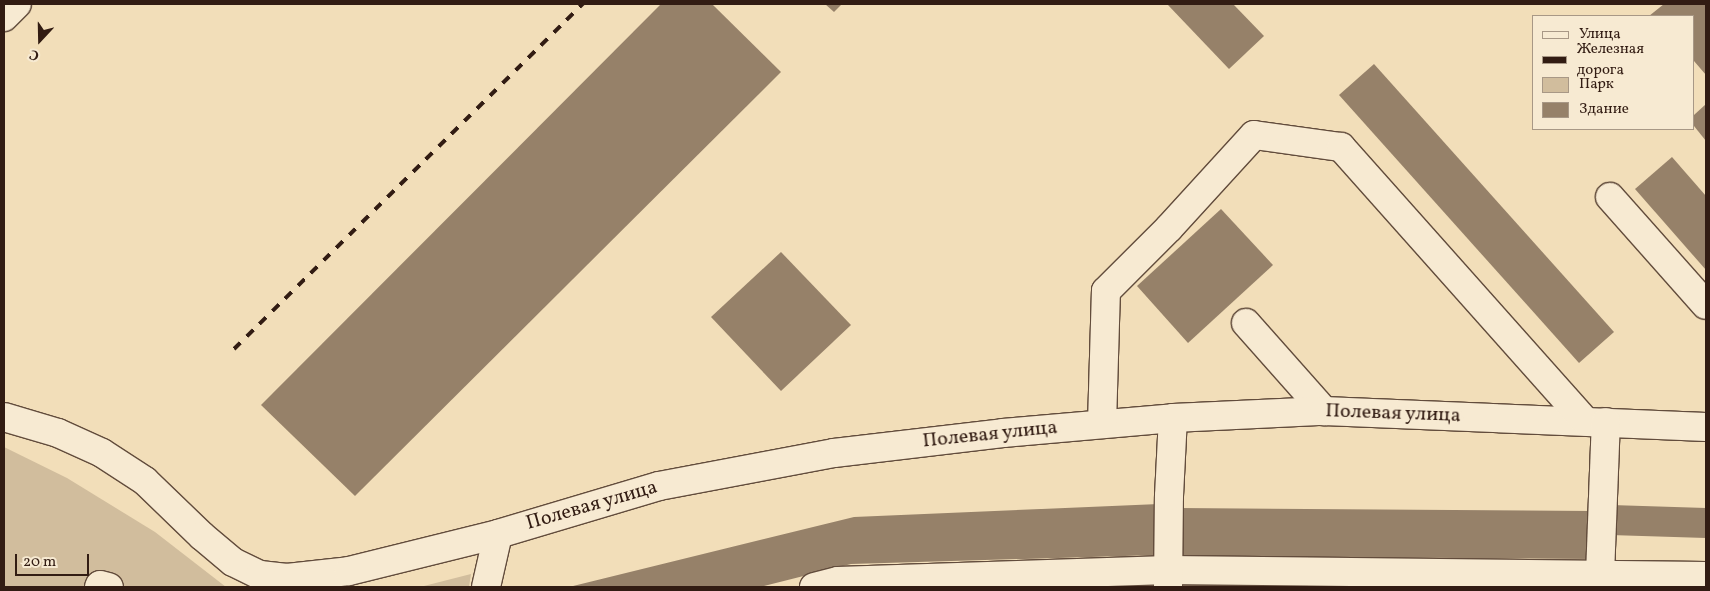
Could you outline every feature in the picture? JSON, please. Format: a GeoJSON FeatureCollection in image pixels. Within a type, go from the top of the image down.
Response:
{"type":"FeatureCollection","features":[{"type":"Feature","properties":{"kind":"street"},"geometry":{"type":"LineString","coordinates":[[4,17],[17,4]]}},
{"type":"Feature","properties":{"kind":"street"},"geometry":{"type":"LineString","coordinates":[[1102,424],[1106,291],[1169,228],[1254,135],[1341,148],[1596,422],[1600,575]]}},
{"type":"Feature","properties":{"kind":"street"},"geometry":{"type":"LineString","coordinates":[[1610,197],[1706,305]]}},
{"type":"Feature","properties":{"kind":"street"},"geometry":{"type":"LineString","coordinates":[[1246,323],[1324,411]]}},
{"type":"Feature","properties":{"kind":"street","name":"Полевая улица"},"geometry":{"type":"LineString","coordinates":[[4,417],[58,433],[102,454],[145,481],[233,562],[260,575],[287,578],[349,571],[498,534],[659,486],[834,453],[1003,433],[1173,418],[1324,411],[1706,427]]}},
{"type":"Feature","properties":{"kind":"street"},"geometry":{"type":"LineString","coordinates":[[1168,579],[1169,496],[1173,418]]}},
{"type":"Feature","properties":{"kind":"street"},"geometry":{"type":"LineString","coordinates":[[486,587],[498,534]]}},
{"type":"Feature","properties":{"kind":"street"},"geometry":{"type":"LineString","coordinates":[[814,587],[838,581],[1600,575],[1706,576]]}},
{"type":"Feature","properties":{"kind":"street"},"geometry":{"type":"LineString","coordinates":[[99,587],[109,587]]}},
{"type":"Feature","properties":{"kind":"green space"},"geometry":{"type":"Polygon","coordinates":[[[4,447],[67,478],[155,532],[226,587],[4,587],[4,447]]]}},
{"type":"Feature","properties":{"kind":"green space"},"geometry":{"type":"Polygon","coordinates":[[[471,574],[469,587],[420,587],[471,574]]]}},
{"type":"Feature","properties":{"kind":"building"},"geometry":{"type":"Polygon","coordinates":[[[661,4],[712,4],[781,72],[355,496],[261,405],[661,4]]]}},
{"type":"Feature","properties":{"kind":"building"},"geometry":{"type":"Polygon","coordinates":[[[825,4],[842,4],[834,12],[825,4]]]}},
{"type":"Feature","properties":{"kind":"building"},"geometry":{"type":"Polygon","coordinates":[[[1167,4],[1233,4],[1264,36],[1229,69],[1167,4]]]}},
{"type":"Feature","properties":{"kind":"building"},"geometry":{"type":"Polygon","coordinates":[[[1664,4],[1706,4],[1706,75],[1695,62],[1695,15],[1650,15],[1664,4]]]}},
{"type":"Feature","properties":{"kind":"building"},"geometry":{"type":"Polygon","coordinates":[[[1374,64],[1614,332],[1579,363],[1339,95],[1374,64]]]}},
{"type":"Feature","properties":{"kind":"building"},"geometry":{"type":"Polygon","coordinates":[[[1706,104],[1706,141],[1695,127],[1695,114],[1706,104]]]}},
{"type":"Feature","properties":{"kind":"building"},"geometry":{"type":"Polygon","coordinates":[[[1672,157],[1706,196],[1706,270],[1635,189],[1672,157]]]}},
{"type":"Feature","properties":{"kind":"building"},"geometry":{"type":"Polygon","coordinates":[[[1221,209],[1273,265],[1188,343],[1137,286],[1221,209]]]}},
{"type":"Feature","properties":{"kind":"building"},"geometry":{"type":"Polygon","coordinates":[[[781,252],[851,325],[781,391],[711,317],[781,252]]]}},
{"type":"Feature","properties":{"kind":"building"},"geometry":{"type":"Polygon","coordinates":[[[1159,504],[1158,555],[851,564],[760,587],[569,587],[854,517],[1159,504]]]}},
{"type":"Feature","properties":{"kind":"building"},"geometry":{"type":"Polygon","coordinates":[[[1611,505],[1706,508],[1706,538],[1610,535],[1611,505]]]}},
{"type":"Feature","properties":{"kind":"building"},"geometry":{"type":"Polygon","coordinates":[[[1179,508],[1592,511],[1592,559],[1179,556],[1179,508]]]}},
{"type":"Feature","properties":{"kind":"building"},"geometry":{"type":"Polygon","coordinates":[[[1176,584],[1356,586],[1356,587],[1176,587],[1176,584]]]}},
{"type":"Feature","properties":{"kind":"railway"},"geometry":{"type":"LineString","coordinates":[[234,349],[583,4]]}}]}
